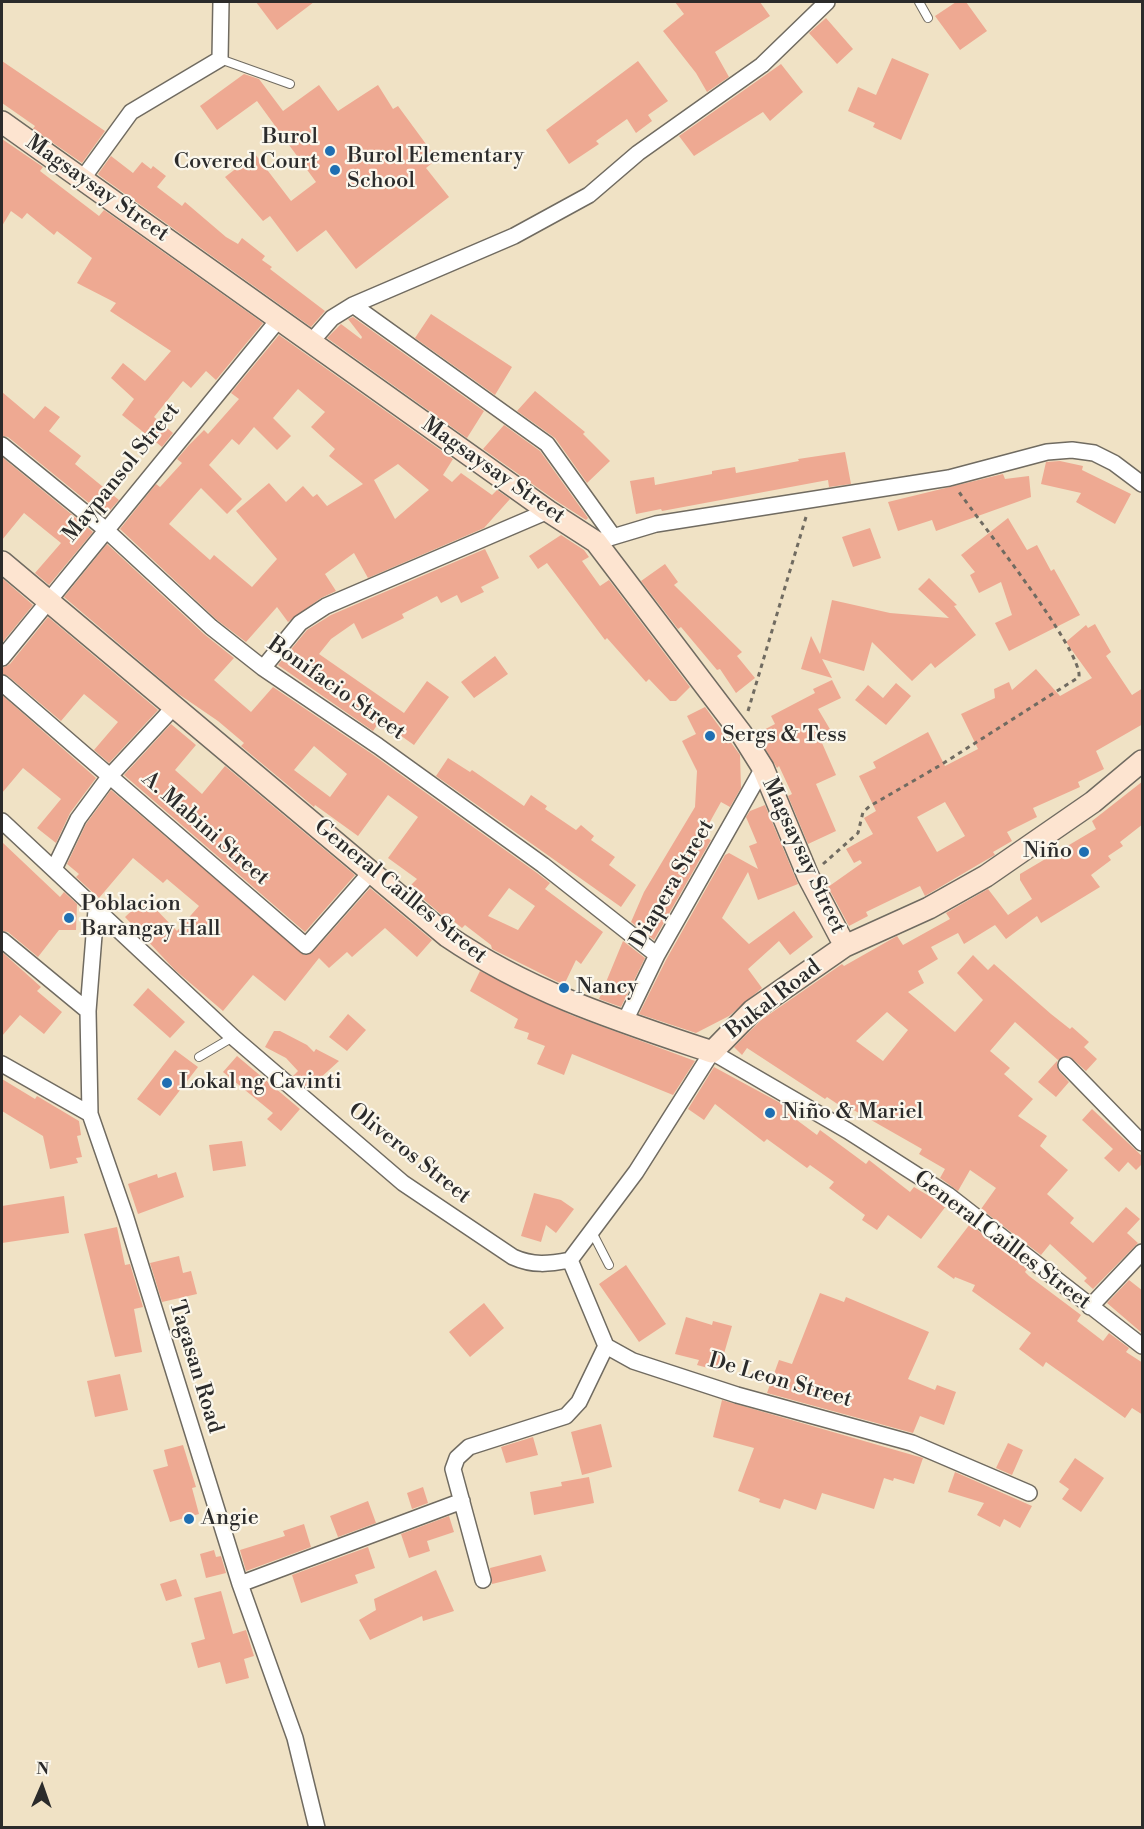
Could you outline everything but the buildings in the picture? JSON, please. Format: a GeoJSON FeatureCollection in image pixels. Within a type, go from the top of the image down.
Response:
{"type":"FeatureCollection","features":[{"type":"Feature","properties":{"kind":"street"},"geometry":{"type":"LineString","coordinates":[[83,178],[131,112],[220,58],[221,2]]}},
{"type":"Feature","properties":{"kind":"street"},"geometry":{"type":"LineString","coordinates":[[311,342],[332,318],[353,305],[514,236],[589,195],[638,153],[762,65],[827,2]]}},
{"type":"Feature","properties":{"kind":"street","name":"Magsaysay Street"},"geometry":{"type":"LineString","coordinates":[[2,122],[548,511],[605,539],[763,768],[808,876],[845,946]]}},
{"type":"Feature","properties":{"kind":"street"},"geometry":{"type":"LineString","coordinates":[[353,305],[547,444],[605,539],[656,524],[949,478],[1047,452],[1072,450],[1094,453],[1114,463],[1143,484]]}},
{"type":"Feature","properties":{"kind":"street","name":"Maypansol Street"},"geometry":{"type":"LineString","coordinates":[[2,657],[279,319]]}},
{"type":"Feature","properties":{"kind":"street","name":"Bonifacio Street"},"geometry":{"type":"LineString","coordinates":[[2,445],[105,529],[211,627],[263,668],[378,746],[543,865],[657,955]]}},
{"type":"Feature","properties":{"kind":"street"},"geometry":{"type":"LineString","coordinates":[[263,668],[300,623],[326,606],[548,511]]}},
{"type":"Feature","properties":{"kind":"street","name":"General Cailles Street"},"geometry":{"type":"LineString","coordinates":[[2,562],[447,936],[488,964],[533,987],[624,1023],[712,1052],[848,1131],[948,1195],[1143,1346]]}},
{"type":"Feature","properties":{"kind":"street","name":"A. Mabini Street"},"geometry":{"type":"LineString","coordinates":[[2,683],[306,945],[370,872]]}},
{"type":"Feature","properties":{"kind":"street"},"geometry":{"type":"LineString","coordinates":[[54,869],[78,819],[109,777],[174,707]]}},
{"type":"Feature","properties":{"kind":"street","name":"Bukal Road"},"geometry":{"type":"LineString","coordinates":[[570,1260],[636,1172],[712,1052],[753,1010],[845,946],[929,908],[986,876],[1093,802],[1143,761]]}},
{"type":"Feature","properties":{"kind":"street","name":"Diapera Street"},"geometry":{"type":"LineString","coordinates":[[624,1023],[657,955],[763,768]]}},
{"type":"Feature","properties":{"kind":"street","name":"Oliveros Street"},"geometry":{"type":"LineString","coordinates":[[2,821],[233,1037],[403,1184],[441,1211],[525,1263],[547,1265],[570,1260]]}},
{"type":"Feature","properties":{"kind":"street","name":"Tagasan Road"},"geometry":{"type":"LineString","coordinates":[[96,910],[88,1011],[90,1114],[125,1215],[240,1584],[295,1738],[317,1827]]}},
{"type":"Feature","properties":{"kind":"street"},"geometry":{"type":"LineString","coordinates":[[2,940],[88,1011]]}},
{"type":"Feature","properties":{"kind":"street"},"geometry":{"type":"LineString","coordinates":[[2,1064],[90,1114]]}},
{"type":"Feature","properties":{"kind":"street"},"geometry":{"type":"LineString","coordinates":[[1066,1065],[1143,1143]]}},
{"type":"Feature","properties":{"kind":"street"},"geometry":{"type":"LineString","coordinates":[[1090,1307],[1143,1252]]}},
{"type":"Feature","properties":{"kind":"street"},"geometry":{"type":"LineString","coordinates":[[483,1580],[453,1469],[458,1458],[469,1447],[566,1416],[579,1402],[606,1346],[570,1260]]}},
{"type":"Feature","properties":{"kind":"street","name":"De Leon Street"},"geometry":{"type":"LineString","coordinates":[[606,1346],[633,1361],[737,1395],[912,1443],[1029,1493]]}},
{"type":"Feature","properties":{"kind":"street"},"geometry":{"type":"LineString","coordinates":[[240,1584],[462,1501]]}},
{"type":"Feature","properties":{"kind":"lane"},"geometry":{"type":"LineString","coordinates":[[919,2],[928,18]]}},
{"type":"Feature","properties":{"kind":"lane"},"geometry":{"type":"LineString","coordinates":[[220,58],[290,84]]}},
{"type":"Feature","properties":{"kind":"lane"},"geometry":{"type":"LineString","coordinates":[[198,1058],[233,1037]]}},
{"type":"Feature","properties":{"kind":"lane"},"geometry":{"type":"LineString","coordinates":[[591,1231],[609,1265]]}},
{"type":"Feature","properties":{"kind":"path"},"geometry":{"type":"LineString","coordinates":[[808,876],[858,833],[863,812],[870,806],[939,766],[1078,677],[1074,656],[1044,610],[949,478]]}},
{"type":"Feature","properties":{"kind":"path"},"geometry":{"type":"LineString","coordinates":[[741,733],[811,501]]}},
{"type":"Feature","properties":{"kind":"place","name":"Burol Covered Court"},"geometry":{"type":"Point","coordinates":[330,151]}},
{"type":"Feature","properties":{"kind":"place","name":"Burol Elementary School"},"geometry":{"type":"Point","coordinates":[335,170]}},
{"type":"Feature","properties":{"kind":"place","name":"Sergs & Tess"},"geometry":{"type":"Point","coordinates":[710,736]}},
{"type":"Feature","properties":{"kind":"place","name":"Niño"},"geometry":{"type":"Point","coordinates":[1084,852]}},
{"type":"Feature","properties":{"kind":"place","name":"Poblacion Barangay Hall"},"geometry":{"type":"Point","coordinates":[69,918]}},
{"type":"Feature","properties":{"kind":"place","name":"Nancy"},"geometry":{"type":"Point","coordinates":[564,988]}},
{"type":"Feature","properties":{"kind":"place","name":"Lokal ng Cavinti"},"geometry":{"type":"Point","coordinates":[167,1083]}},
{"type":"Feature","properties":{"kind":"place","name":"Niño & Mariel"},"geometry":{"type":"Point","coordinates":[770,1113]}},
{"type":"Feature","properties":{"kind":"place","name":"Angie"},"geometry":{"type":"Point","coordinates":[189,1519]}}]}
